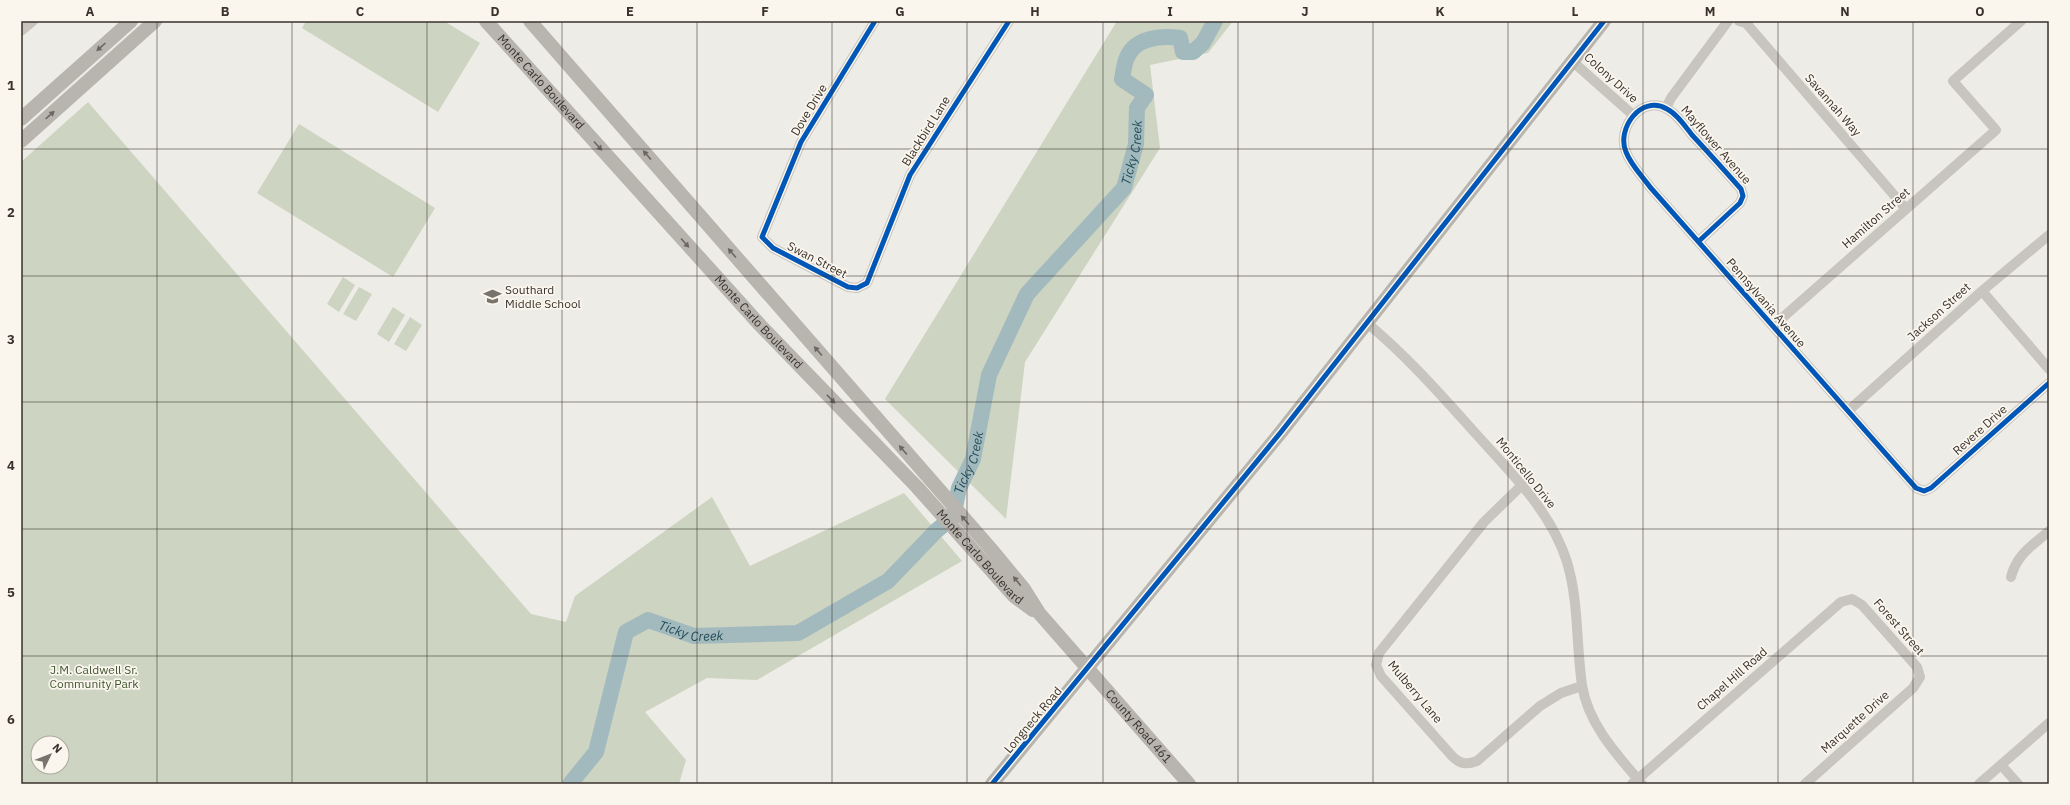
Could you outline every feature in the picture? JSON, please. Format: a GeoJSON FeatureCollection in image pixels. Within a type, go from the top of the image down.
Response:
{"type":"FeatureCollection","features":[{"type":"Feature","properties":{"kind":"main road"},"geometry":{"type":"LineString","coordinates":[[21,119],[131,21]]}},
{"type":"Feature","properties":{"kind":"main road"},"geometry":{"type":"LineString","coordinates":[[21,141],[155,21]]}},
{"type":"Feature","properties":{"kind":"main road","name":"Monte Carlo Boulevard"},"geometry":{"type":"LineString","coordinates":[[486,21],[760,325],[923,483]]}},
{"type":"Feature","properties":{"kind":"main road","name":"Monte Carlo Boulevard"},"geometry":{"type":"LineString","coordinates":[[530,21],[923,483],[987,555],[1024,589],[1039,613],[1088,669]]}},
{"type":"Feature","properties":{"kind":"main road","name":"Longneck Road"},"geometry":{"type":"LineString","coordinates":[[992,784],[1088,669],[1367,323],[1604,21]]}},
{"type":"Feature","properties":{"kind":"main road","name":"County Road 461"},"geometry":{"type":"LineString","coordinates":[[1088,669],[1189,784]]}},
{"type":"Feature","properties":{"kind":"street"},"geometry":{"type":"LineString","coordinates":[[21,31],[33,21]]}},
{"type":"Feature","properties":{"kind":"street","name":"Dove Drive"},"geometry":{"type":"LineString","coordinates":[[762,237],[801,142],[875,21]]}},
{"type":"Feature","properties":{"kind":"street"},"geometry":{"type":"LineString","coordinates":[[1666,108],[1671,98],[1728,21]]}},
{"type":"Feature","properties":{"kind":"street","name":"Savannah Way"},"geometry":{"type":"LineString","coordinates":[[1738,21],[1746,23],[1906,209]]}},
{"type":"Feature","properties":{"kind":"street","name":"Hamilton Street"},"geometry":{"type":"LineString","coordinates":[[1773,326],[1996,130],[1953,81],[2021,21]]}},
{"type":"Feature","properties":{"kind":"street","name":"Blackbird Lane"},"geometry":{"type":"LineString","coordinates":[[867,283],[910,175],[1006,22]]}},
{"type":"Feature","properties":{"kind":"street","name":"Colony Drive"},"geometry":{"type":"LineString","coordinates":[[1572,61],[1633,115]]}},
{"type":"Feature","properties":{"kind":"street","name":"Mayflower Avenue"},"geometry":{"type":"LineString","coordinates":[[1633,115],[1649,107],[1666,108],[1679,120],[1741,190],[1743,196],[1740,203],[1699,241]]}},
{"type":"Feature","properties":{"kind":"street","name":"Pennsylvania Avenue"},"geometry":{"type":"LineString","coordinates":[[1633,115],[1627,124],[1623,141],[1625,152],[1633,166],[1916,488],[1924,491]]}},
{"type":"Feature","properties":{"kind":"street","name":"Jackson Street"},"geometry":{"type":"LineString","coordinates":[[1848,411],[1982,291],[2049,235]]}},
{"type":"Feature","properties":{"kind":"street","name":"Swan Street"},"geometry":{"type":"LineString","coordinates":[[762,237],[773,248],[848,287],[857,288],[867,283]]}},
{"type":"Feature","properties":{"kind":"street"},"geometry":{"type":"LineString","coordinates":[[1982,291],[2049,369]]}},
{"type":"Feature","properties":{"kind":"street","name":"Monticello Drive"},"geometry":{"type":"LineString","coordinates":[[1367,323],[1414,365],[1522,485],[1543,512],[1556,535],[1566,561],[1572,586],[1582,686],[1589,707],[1601,732],[1637,782]]}},
{"type":"Feature","properties":{"kind":"street","name":"Revere Drive"},"geometry":{"type":"LineString","coordinates":[[1924,491],[1931,488],[2049,383]]}},
{"type":"Feature","properties":{"kind":"street","name":"Mulberry Lane"},"geometry":{"type":"LineString","coordinates":[[1522,485],[1484,522],[1379,653],[1376,665],[1381,676],[1452,756],[1463,764],[1470,764],[1477,761],[1552,697],[1582,686]]}},
{"type":"Feature","properties":{"kind":"street"},"geometry":{"type":"LineString","coordinates":[[2011,577],[2015,564],[2022,554],[2049,531]]}},
{"type":"Feature","properties":{"kind":"street","name":"Forest Street"},"geometry":{"type":"LineString","coordinates":[[1852,599],[1862,605],[1917,667],[1920,678]]}},
{"type":"Feature","properties":{"kind":"street","name":"Chapel Hill Road"},"geometry":{"type":"LineString","coordinates":[[1637,782],[1841,602],[1852,599]]}},
{"type":"Feature","properties":{"kind":"street","name":"Marquette Drive"},"geometry":{"type":"LineString","coordinates":[[1805,784],[1914,688],[1920,678]]}},
{"type":"Feature","properties":{"kind":"street"},"geometry":{"type":"LineString","coordinates":[[1979,784],[2049,723]]}},
{"type":"Feature","properties":{"kind":"street"},"geometry":{"type":"LineString","coordinates":[[2001,764],[2018,784]]}},
{"type":"Feature","properties":{"kind":"green space"},"geometry":{"type":"Polygon","coordinates":[[[306,21],[444,21],[480,43],[438,112],[302,28],[306,21]]]}},
{"type":"Feature","properties":{"kind":"green space"},"geometry":{"type":"Polygon","coordinates":[[[1117,21],[1233,21],[1208,53],[1150,65],[1160,148],[1025,362],[1006,519],[885,399],[1117,21]]]}},
{"type":"Feature","properties":{"kind":"green space","name":"J.M. Caldwell Sr. Community Park"},"geometry":{"type":"Polygon","coordinates":[[[88,102],[531,614],[566,622],[575,596],[712,497],[750,566],[904,493],[962,561],[757,680],[707,678],[645,712],[686,760],[679,784],[21,784],[21,162],[88,102]]]}},
{"type":"Feature","properties":{"kind":"green space"},"geometry":{"type":"Polygon","coordinates":[[[299,124],[435,208],[393,277],[257,193],[299,124]]]}},
{"type":"Feature","properties":{"kind":"green space"},"geometry":{"type":"Polygon","coordinates":[[[343,277],[355,285],[339,312],[327,304],[343,277]]]}},
{"type":"Feature","properties":{"kind":"green space"},"geometry":{"type":"Polygon","coordinates":[[[359,287],[372,294],[356,321],[343,314],[359,287]]]}},
{"type":"Feature","properties":{"kind":"green space"},"geometry":{"type":"Polygon","coordinates":[[[393,307],[405,315],[389,342],[377,334],[393,307]]]}},
{"type":"Feature","properties":{"kind":"green space"},"geometry":{"type":"Polygon","coordinates":[[[410,317],[422,325],[406,351],[394,344],[410,317]]]}},
{"type":"Feature","properties":{"kind":"waterway","name":"Ticky Creek"},"geometry":{"type":"LineString","coordinates":[[570,784],[596,752],[626,632],[648,620],[694,636],[798,633],[888,581],[936,531],[953,517],[959,488],[973,459],[989,375],[1027,294],[1124,188],[1136,144],[1137,108],[1146,95],[1122,79],[1125,62],[1135,47],[1141,43],[1156,38],[1180,38],[1183,52],[1193,52],[1203,43],[1215,21]]}},
{"type":"Feature","properties":{"kind":"cycle path"},"geometry":{"type":"LineString","coordinates":[[875,21],[801,142],[762,237],[773,248],[848,287],[857,288],[867,283],[910,175],[1009,21]]}},
{"type":"Feature","properties":{"kind":"cycle path"},"geometry":{"type":"LineString","coordinates":[[992,784],[1281,432],[1604,21]]}},
{"type":"Feature","properties":{"kind":"cycle path"},"geometry":{"type":"LineString","coordinates":[[1699,241],[1740,203],[1743,196],[1741,189],[1692,135],[1681,120],[1667,109],[1657,106],[1648,106],[1633,116],[1625,133],[1624,143],[1626,152],[1634,166],[1650,187],[1916,488],[1924,491],[1931,488],[2049,383]]}},
{"type":"Feature","properties":{"kind":"place","name":"Southard Middle School"},"geometry":{"type":"Point","coordinates":[492,297]}}]}
